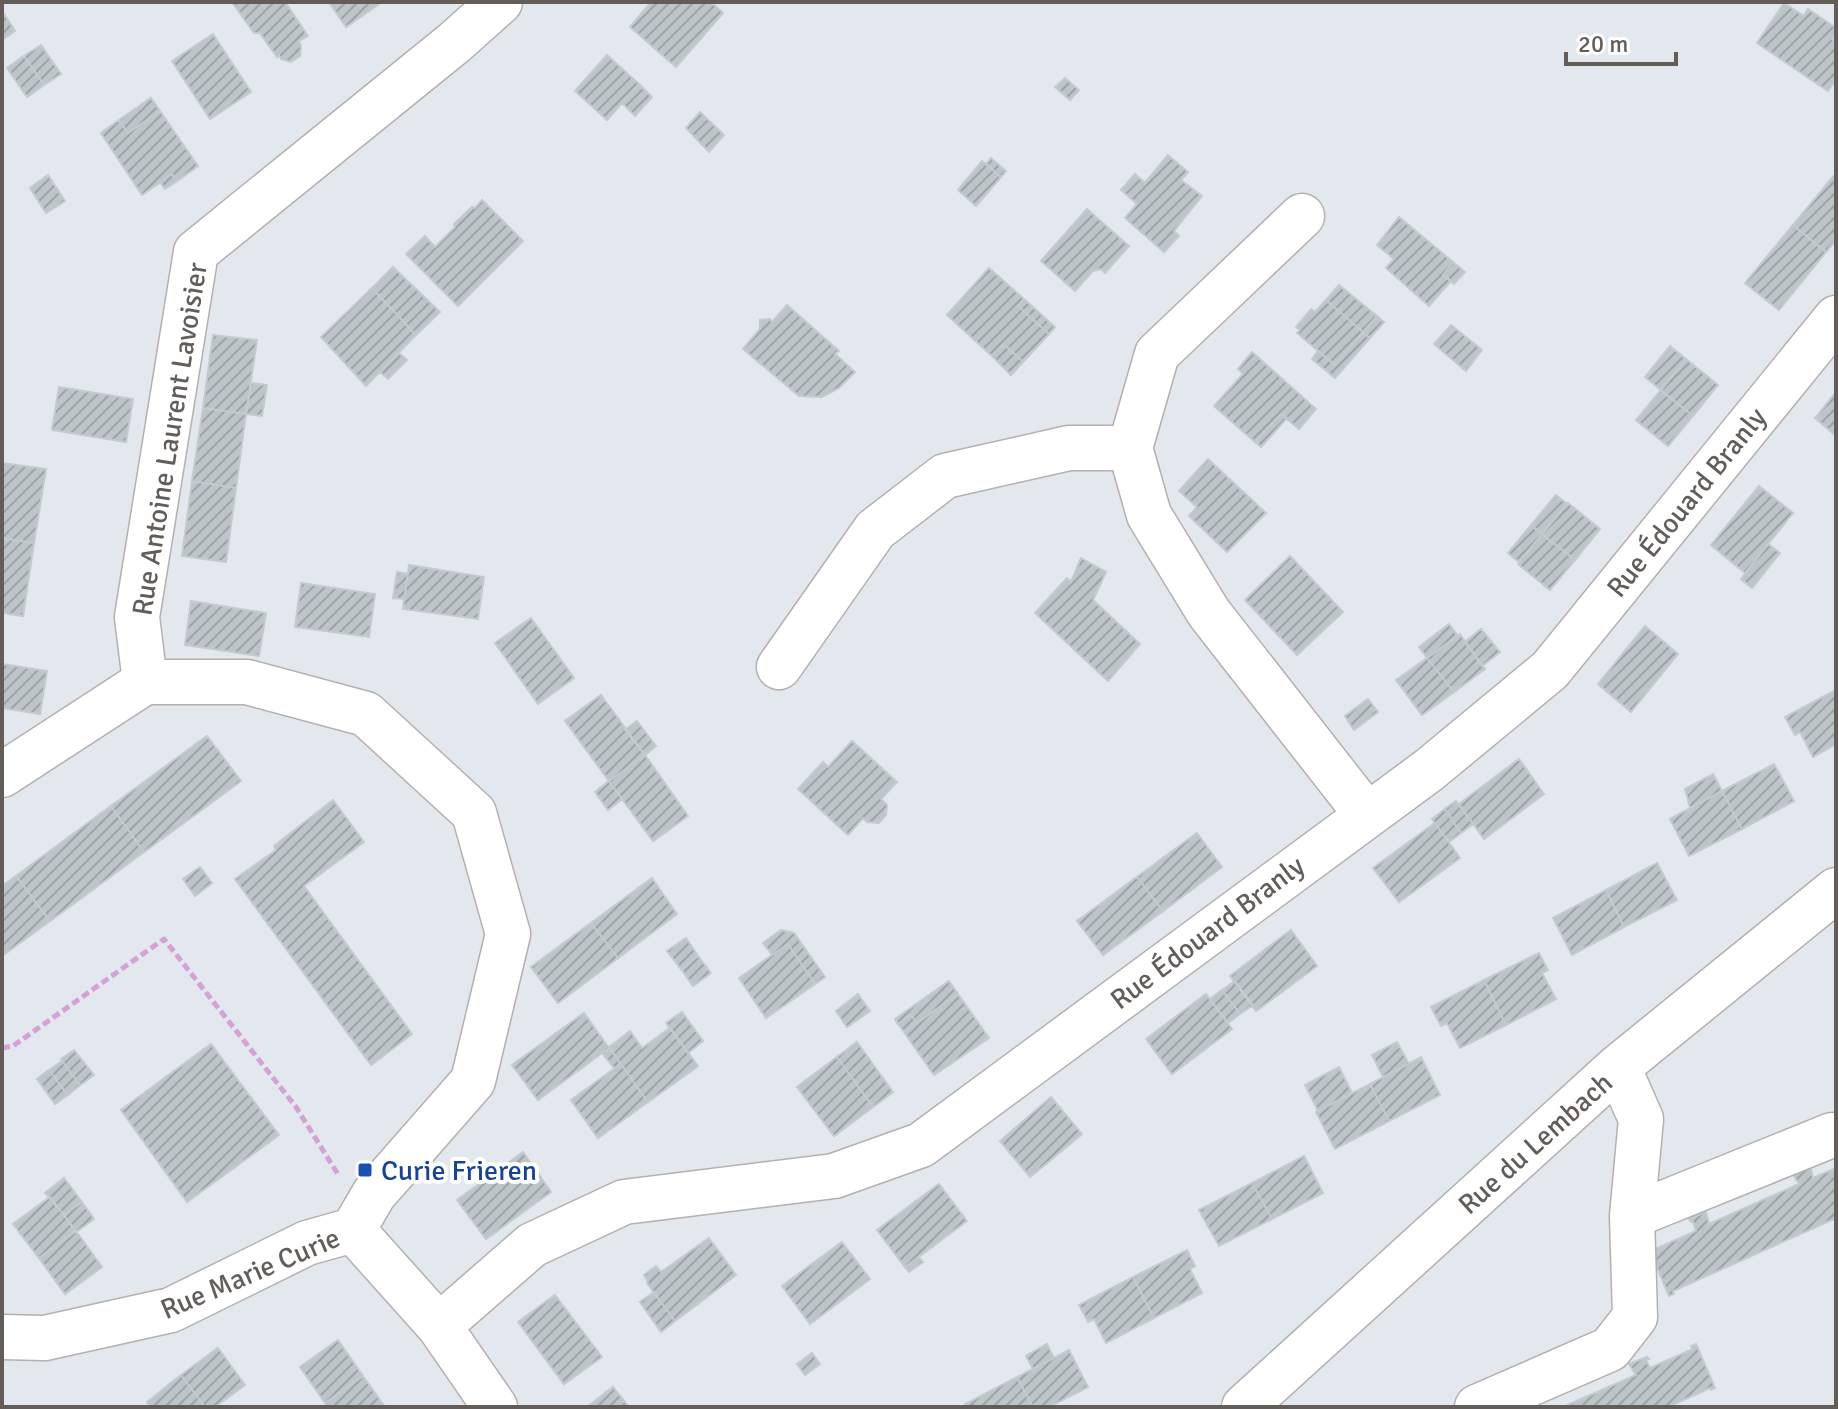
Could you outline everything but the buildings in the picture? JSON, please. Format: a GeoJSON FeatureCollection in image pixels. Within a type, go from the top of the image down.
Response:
{"type":"FeatureCollection","features":[{"type":"Feature","properties":{"kind":"street","name":"Rue Antoine Laurent Lavoisier"},"geometry":{"type":"LineString","coordinates":[[145,682],[137,617],[196,252],[454,43],[500,2]]}},
{"type":"Feature","properties":{"kind":"street"},"geometry":{"type":"LineString","coordinates":[[1302,216],[1157,354],[1130,448],[1149,515],[1209,613],[1367,815]]}},
{"type":"Feature","properties":{"kind":"street","name":"Rue Édouard Branly"},"geometry":{"type":"LineString","coordinates":[[439,1326],[532,1245],[624,1202],[834,1176],[921,1145],[1429,770],[1550,670],[1836,318]]}},
{"type":"Feature","properties":{"kind":"street"},"geometry":{"type":"LineString","coordinates":[[779,667],[875,530],[945,476],[1069,448],[1130,448]]}},
{"type":"Feature","properties":{"kind":"street"},"geometry":{"type":"LineString","coordinates":[[2,775],[145,682]]}},
{"type":"Feature","properties":{"kind":"street","name":"Rue Marie Curie"},"geometry":{"type":"LineString","coordinates":[[2,1337],[45,1338],[171,1310],[307,1243],[358,1222],[374,1194],[473,1081],[508,934],[474,813],[366,714],[247,682],[145,682]]}},
{"type":"Feature","properties":{"kind":"street","name":"Rue du Lembach"},"geometry":{"type":"LineString","coordinates":[[1244,1407],[1618,1067],[1836,890]]}},
{"type":"Feature","properties":{"kind":"street"},"geometry":{"type":"LineString","coordinates":[[1477,1407],[1610,1349],[1635,1317],[1632,1216],[1641,1119],[1618,1067]]}},
{"type":"Feature","properties":{"kind":"street"},"geometry":{"type":"LineString","coordinates":[[1632,1216],[1832,1135]]}},
{"type":"Feature","properties":{"kind":"street"},"geometry":{"type":"LineString","coordinates":[[358,1222],[439,1326],[495,1407]]}},
{"type":"Feature","properties":{"kind":"path"},"geometry":{"type":"LineString","coordinates":[[2,1048],[13,1046],[164,939],[296,1107],[358,1222]]}},
{"type":"Feature","properties":{"kind":"place","name":"Curie Frieren"},"geometry":{"type":"Point","coordinates":[365,1170]}}]}
